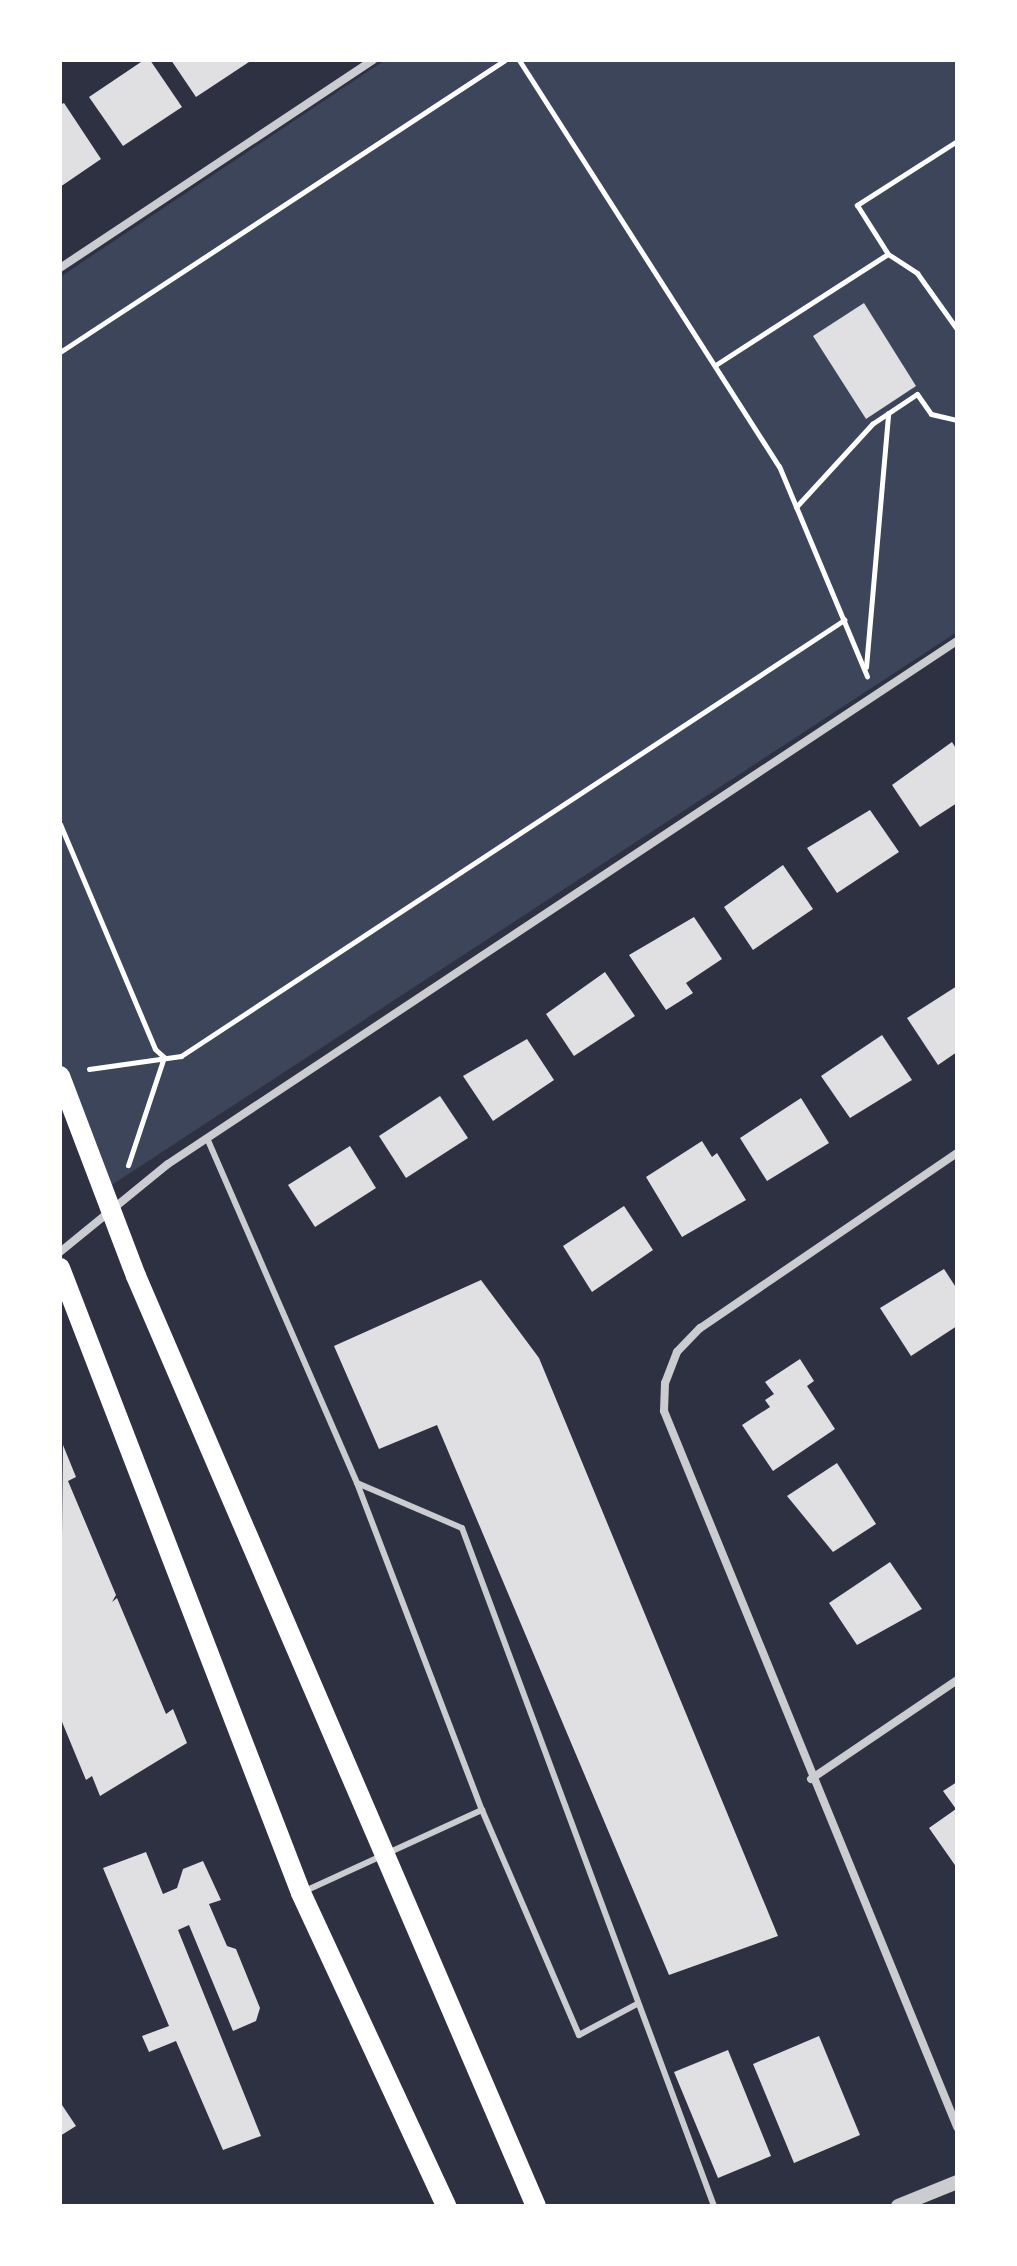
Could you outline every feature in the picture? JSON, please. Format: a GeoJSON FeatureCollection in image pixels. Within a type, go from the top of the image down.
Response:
{"type":"FeatureCollection","features":[{"type":"Feature","properties":{"kind":"main road"},"geometry":{"type":"LineString","coordinates":[[68,1074],[112,1213],[536,2206]]}},
{"type":"Feature","properties":{"kind":"main road"},"geometry":{"type":"LineString","coordinates":[[60,1268],[301,1893],[446,2206]]}},
{"type":"Feature","properties":{"kind":"street"},"geometry":{"type":"LineString","coordinates":[[60,268],[373,60]]}},
{"type":"Feature","properties":{"kind":"street"},"geometry":{"type":"LineString","coordinates":[[60,1252],[207,1138],[957,641]]}},
{"type":"Feature","properties":{"kind":"street"},"geometry":{"type":"LineString","coordinates":[[957,1153],[700,1328],[677,1352],[665,1383],[664,1411],[811,1779],[957,2127]]}},
{"type":"Feature","properties":{"kind":"street"},"geometry":{"type":"LineString","coordinates":[[811,1779],[957,1680]]}},
{"type":"Feature","properties":{"kind":"street"},"geometry":{"type":"LineString","coordinates":[[898,2206],[957,2182]]}},
{"type":"Feature","properties":{"kind":"lane"},"geometry":{"type":"LineString","coordinates":[[207,1138],[357,1483],[482,1810],[579,2035],[637,2004]]}},
{"type":"Feature","properties":{"kind":"lane"},"geometry":{"type":"LineString","coordinates":[[357,1483],[462,1528],[714,2206]]}},
{"type":"Feature","properties":{"kind":"lane"},"geometry":{"type":"LineString","coordinates":[[301,1893],[482,1810]]}},
{"type":"Feature","properties":{"kind":"path"},"geometry":{"type":"LineString","coordinates":[[60,352],[505,60]]}},
{"type":"Feature","properties":{"kind":"path"},"geometry":{"type":"LineString","coordinates":[[519,60],[717,364],[779,466],[875,695]]}},
{"type":"Feature","properties":{"kind":"path"},"geometry":{"type":"LineString","coordinates":[[957,141],[857,205],[888,254],[917,273],[957,329]]}},
{"type":"Feature","properties":{"kind":"path"},"geometry":{"type":"LineString","coordinates":[[717,364],[888,254]]}},
{"type":"Feature","properties":{"kind":"path"},"geometry":{"type":"LineString","coordinates":[[796,507],[872,424],[917,394],[931,414],[957,420]]}},
{"type":"Feature","properties":{"kind":"path"},"geometry":{"type":"LineString","coordinates":[[865,671],[888,413]]}},
{"type":"Feature","properties":{"kind":"path"},"geometry":{"type":"LineString","coordinates":[[68,1074],[181,1056],[844,620]]}},
{"type":"Feature","properties":{"kind":"path"},"geometry":{"type":"LineString","coordinates":[[60,824],[155,1049],[164,1057]]}},
{"type":"Feature","properties":{"kind":"path"},"geometry":{"type":"LineString","coordinates":[[112,1213],[164,1057]]}},
{"type":"Feature","properties":{"kind":"shaded area"},"geometry":{"type":"Polygon","coordinates":[[[385,60],[957,60],[957,632],[104,1190],[60,1084],[60,277],[385,60]]]}},
{"type":"Feature","properties":{"kind":"building"},"geometry":{"type":"Polygon","coordinates":[[[144,60],[150,60],[182,107],[123,146],[89,97],[144,60]]]}},
{"type":"Feature","properties":{"kind":"building"},"geometry":{"type":"Polygon","coordinates":[[[171,60],[252,60],[196,97],[171,60]]]}},
{"type":"Feature","properties":{"kind":"building"},"geometry":{"type":"Polygon","coordinates":[[[64,103],[101,159],[60,187],[60,105],[64,103]]]}},
{"type":"Feature","properties":{"kind":"building"},"geometry":{"type":"Polygon","coordinates":[[[864,303],[916,386],[866,419],[813,336],[864,303]]]}},
{"type":"Feature","properties":{"kind":"building"},"geometry":{"type":"Polygon","coordinates":[[[952,742],[957,750],[957,803],[920,827],[892,785],[952,742]]]}},
{"type":"Feature","properties":{"kind":"building"},"geometry":{"type":"Polygon","coordinates":[[[870,810],[899,852],[837,893],[807,848],[870,810]]]}},
{"type":"Feature","properties":{"kind":"building"},"geometry":{"type":"Polygon","coordinates":[[[783,865],[813,909],[753,950],[724,907],[783,865]]]}},
{"type":"Feature","properties":{"kind":"building"},"geometry":{"type":"Polygon","coordinates":[[[694,917],[722,959],[686,983],[693,993],[666,1010],[629,955],[694,917]]]}},
{"type":"Feature","properties":{"kind":"building"},"geometry":{"type":"Polygon","coordinates":[[[605,972],[635,1016],[574,1056],[546,1014],[605,972]]]}},
{"type":"Feature","properties":{"kind":"building"},"geometry":{"type":"Polygon","coordinates":[[[957,986],[957,1052],[938,1065],[907,1018],[957,986]]]}},
{"type":"Feature","properties":{"kind":"building"},"geometry":{"type":"Polygon","coordinates":[[[882,1035],[912,1080],[850,1118],[821,1076],[882,1035]]]}},
{"type":"Feature","properties":{"kind":"building"},"geometry":{"type":"Polygon","coordinates":[[[527,1039],[554,1080],[493,1121],[463,1076],[527,1039]]]}},
{"type":"Feature","properties":{"kind":"building"},"geometry":{"type":"Polygon","coordinates":[[[440,1096],[468,1138],[406,1178],[379,1136],[440,1096]]]}},
{"type":"Feature","properties":{"kind":"building"},"geometry":{"type":"Polygon","coordinates":[[[801,1098],[829,1143],[767,1181],[740,1138],[801,1098]]]}},
{"type":"Feature","properties":{"kind":"building"},"geometry":{"type":"Polygon","coordinates":[[[702,1141],[712,1157],[717,1153],[746,1200],[682,1237],[646,1177],[702,1141]]]}},
{"type":"Feature","properties":{"kind":"building"},"geometry":{"type":"Polygon","coordinates":[[[350,1146],[376,1188],[315,1227],[288,1185],[350,1146]]]}},
{"type":"Feature","properties":{"kind":"building"},"geometry":{"type":"Polygon","coordinates":[[[624,1206],[653,1250],[592,1292],[563,1246],[624,1206]]]}},
{"type":"Feature","properties":{"kind":"building"},"geometry":{"type":"Polygon","coordinates":[[[944,1269],[957,1289],[957,1326],[911,1356],[880,1308],[944,1269]]]}},
{"type":"Feature","properties":{"kind":"building"},"geometry":{"type":"Polygon","coordinates":[[[481,1280],[539,1358],[778,1936],[669,1975],[437,1425],[379,1449],[334,1346],[481,1280]]]}},
{"type":"Feature","properties":{"kind":"building"},"geometry":{"type":"Polygon","coordinates":[[[800,1359],[814,1381],[807,1386],[835,1429],[773,1471],[742,1425],[770,1407],[765,1400],[774,1394],[765,1382],[800,1359]]]}},
{"type":"Feature","properties":{"kind":"building"},"geometry":{"type":"Polygon","coordinates":[[[63,1445],[76,1477],[68,1481],[116,1595],[112,1602],[117,1598],[166,1714],[173,1709],[187,1743],[100,1796],[92,1776],[86,1780],[60,1717],[63,1445]]]}},
{"type":"Feature","properties":{"kind":"building"},"geometry":{"type":"Polygon","coordinates":[[[837,1463],[876,1524],[833,1552],[787,1496],[837,1463]]]}},
{"type":"Feature","properties":{"kind":"building"},"geometry":{"type":"Polygon","coordinates":[[[890,1562],[922,1609],[857,1645],[829,1603],[890,1562]]]}},
{"type":"Feature","properties":{"kind":"building"},"geometry":{"type":"Polygon","coordinates":[[[957,1782],[957,1868],[929,1828],[956,1809],[943,1791],[957,1782]]]}},
{"type":"Feature","properties":{"kind":"building"},"geometry":{"type":"Polygon","coordinates":[[[146,1852],[163,1894],[177,1888],[183,1869],[203,1861],[221,1900],[209,1904],[227,1946],[236,1949],[260,2008],[256,2021],[233,2031],[189,1925],[178,1930],[261,2136],[223,2150],[176,2041],[149,2052],[142,2036],[169,2026],[103,1868],[146,1852]]]}},
{"type":"Feature","properties":{"kind":"building"},"geometry":{"type":"Polygon","coordinates":[[[819,2036],[860,2135],[794,2163],[753,2064],[819,2036]]]}},
{"type":"Feature","properties":{"kind":"building"},"geometry":{"type":"Polygon","coordinates":[[[728,2050],[771,2156],[718,2178],[674,2072],[728,2050]]]}},
{"type":"Feature","properties":{"kind":"building"},"geometry":{"type":"Polygon","coordinates":[[[60,2102],[76,2126],[60,2136],[60,2102]]]}}]}
